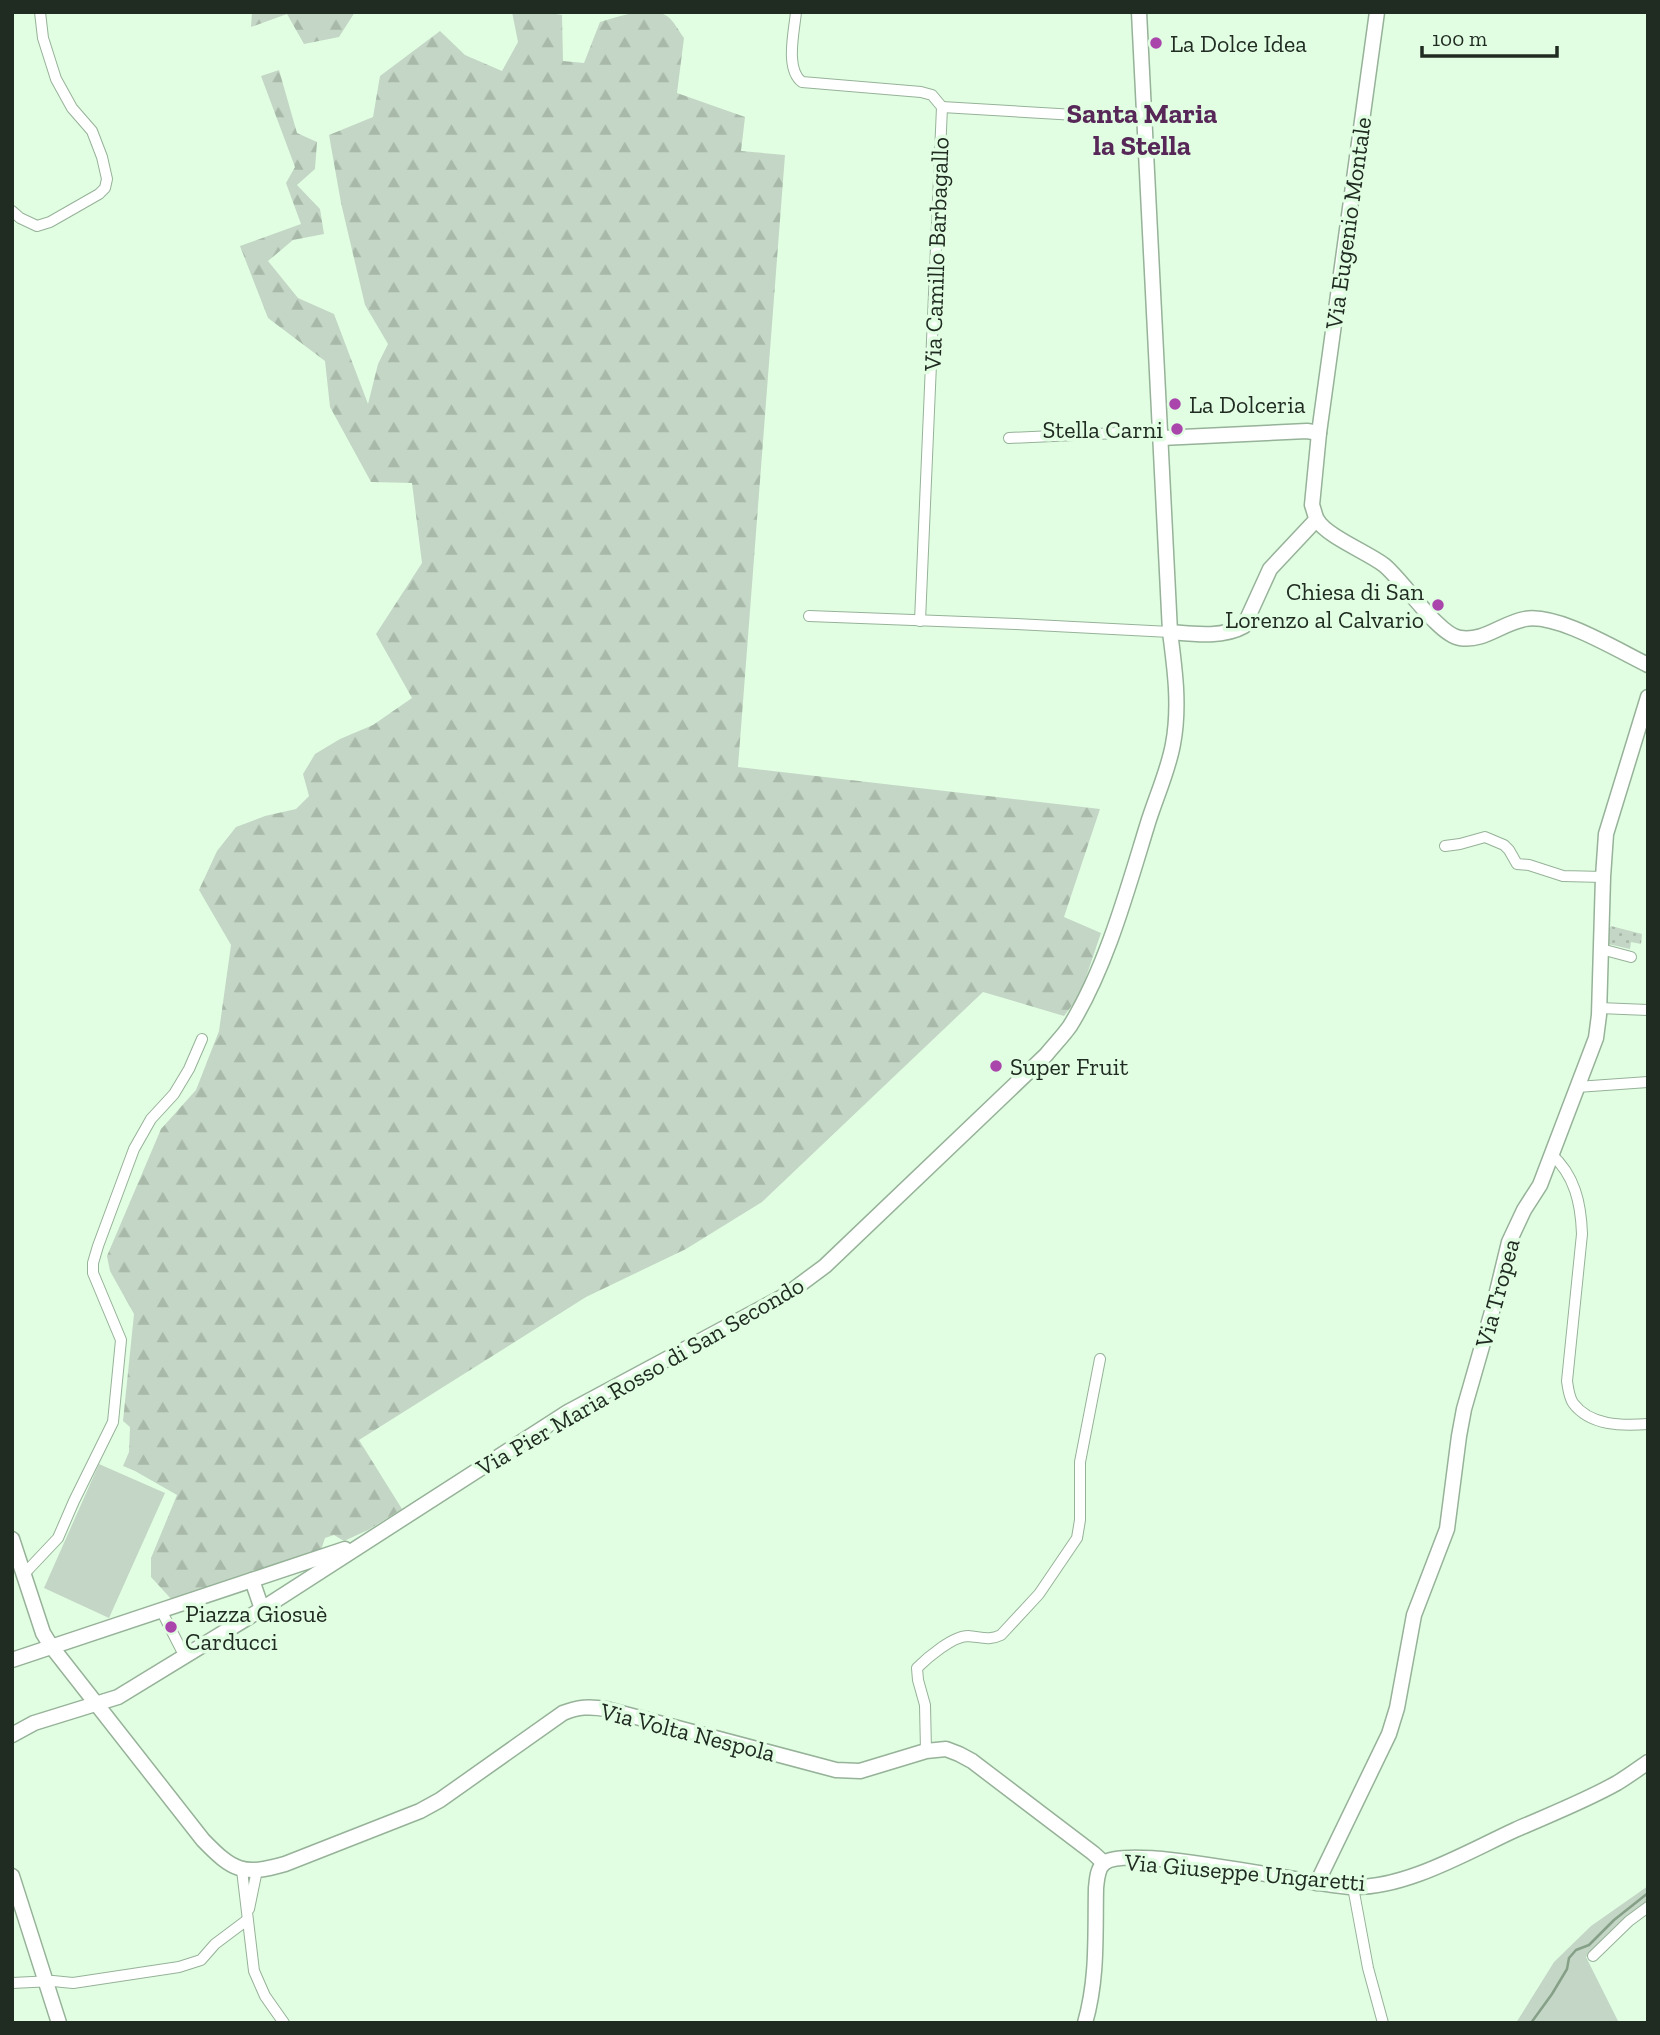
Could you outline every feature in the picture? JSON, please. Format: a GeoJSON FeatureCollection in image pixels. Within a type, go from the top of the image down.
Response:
{"type":"FeatureCollection","features":[{"type":"Feature","properties":{"kind":"street"},"geometry":{"type":"LineString","coordinates":[[12,211],[37,226],[50,222],[99,194],[107,179],[92,131],[72,108],[56,79],[43,38],[40,12]]}},
{"type":"Feature","properties":{"kind":"street","name":"Via Camillo Barbagallo"},"geometry":{"type":"LineString","coordinates":[[796,12],[791,67],[795,77],[802,82],[921,92],[932,95],[942,107],[920,621]]}},
{"type":"Feature","properties":{"kind":"street","name":"Via Pier Maria Rosso di San Secondo"},"geometry":{"type":"LineString","coordinates":[[12,1735],[34,1723],[118,1697],[262,1609],[568,1412],[786,1295],[825,1266],[1046,1055],[1069,1028],[1103,956],[1128,887],[1173,746],[1177,691],[1170,632],[1139,12]]}},
{"type":"Feature","properties":{"kind":"street","name":"Via Eugenio Montale"},"geometry":{"type":"LineString","coordinates":[[1314,523],[1307,514],[1307,507],[1314,478],[1377,12]]}},
{"type":"Feature","properties":{"kind":"street"},"geometry":{"type":"LineString","coordinates":[[942,107],[1144,119]]}},
{"type":"Feature","properties":{"kind":"street"},"geometry":{"type":"LineString","coordinates":[[1009,438],[1307,431],[1319,433]]}},
{"type":"Feature","properties":{"kind":"street"},"geometry":{"type":"LineString","coordinates":[[808,616],[1200,634],[1237,630],[1244,626],[1270,569],[1314,523],[1318,532],[1356,548],[1384,565],[1441,627],[1457,638],[1474,639],[1522,619],[1542,618],[1566,625],[1648,665]]}},
{"type":"Feature","properties":{"kind":"street","name":"Via Tropea"},"geometry":{"type":"LineString","coordinates":[[1317,1883],[1389,1734],[1397,1708],[1414,1615],[1447,1529],[1464,1409],[1509,1242],[1519,1219],[1540,1185],[1596,1038],[1606,834],[1648,697]]}},
{"type":"Feature","properties":{"kind":"street"},"geometry":{"type":"LineString","coordinates":[[1445,846],[1485,837],[1504,845],[1517,864],[1563,876],[1602,877]]}},
{"type":"Feature","properties":{"kind":"street"},"geometry":{"type":"LineString","coordinates":[[1601,949],[1631,957]]}},
{"type":"Feature","properties":{"kind":"street"},"geometry":{"type":"LineString","coordinates":[[1599,1008],[1648,1010]]}},
{"type":"Feature","properties":{"kind":"street"},"geometry":{"type":"LineString","coordinates":[[24,1574],[58,1538],[113,1422],[121,1340],[93,1273],[93,1263],[134,1149],[151,1119],[174,1094],[184,1078],[202,1039]]}},
{"type":"Feature","properties":{"kind":"street"},"geometry":{"type":"LineString","coordinates":[[1577,1087],[1648,1082]]}},
{"type":"Feature","properties":{"kind":"street"},"geometry":{"type":"LineString","coordinates":[[1552,1154],[1576,1190],[1581,1215],[1582,1234],[1567,1381],[1572,1402],[1601,1422],[1619,1425],[1648,1424]]}},
{"type":"Feature","properties":{"kind":"street"},"geometry":{"type":"LineString","coordinates":[[926,1751],[925,1705],[917,1668],[958,1637],[993,1639],[1001,1635],[1039,1594],[1077,1538],[1080,1520],[1080,1462],[1100,1359]]}},
{"type":"Feature","properties":{"kind":"street"},"geometry":{"type":"LineString","coordinates":[[12,1660],[337,1552],[393,1525]]}},
{"type":"Feature","properties":{"kind":"street"},"geometry":{"type":"LineString","coordinates":[[12,1539],[43,1633],[51,1646],[203,1840],[223,1860],[242,1870],[254,1971],[265,1996],[284,2023]]}},
{"type":"Feature","properties":{"kind":"street"},"geometry":{"type":"LineString","coordinates":[[252,1580],[262,1609]]}},
{"type":"Feature","properties":{"kind":"street"},"geometry":{"type":"LineString","coordinates":[[162,1610],[185,1657]]}},
{"type":"Feature","properties":{"kind":"street","name":"Via Volta Nespola"},"geometry":{"type":"LineString","coordinates":[[242,1870],[285,1864],[420,1811],[440,1800],[563,1713],[588,1706],[836,1770],[860,1771],[926,1751],[946,1749],[972,1761],[1104,1863]]}},
{"type":"Feature","properties":{"kind":"street","name":"Via Giuseppe Ungaretti"},"geometry":{"type":"LineString","coordinates":[[1085,2023],[1095,1974],[1096,1888],[1104,1863],[1113,1859],[1135,1857],[1175,1860],[1353,1887],[1391,1882],[1411,1877],[1452,1859],[1616,1783],[1648,1762]]}},
{"type":"Feature","properties":{"kind":"street"},"geometry":{"type":"LineString","coordinates":[[12,1983],[73,1983],[163,1971],[201,1960],[215,1944],[247,1918],[257,1870]]}},
{"type":"Feature","properties":{"kind":"street"},"geometry":{"type":"LineString","coordinates":[[12,1877],[59,2023]]}},
{"type":"Feature","properties":{"kind":"street"},"geometry":{"type":"LineString","coordinates":[[1353,1887],[1368,1968],[1382,2023]]}},
{"type":"Feature","properties":{"kind":"street"},"geometry":{"type":"LineString","coordinates":[[1593,1956],[1629,1921],[1648,1907]]}},
{"type":"Feature","properties":{"kind":"green space"},"geometry":{"type":"Polygon","coordinates":[[[252,12],[355,12],[339,37],[304,44],[287,14],[251,27],[252,12]]]}},
{"type":"Feature","properties":{"kind":"green space"},"geometry":{"type":"Polygon","coordinates":[[[512,12],[562,15],[563,61],[584,63],[600,22],[643,12],[667,16],[684,38],[677,93],[745,117],[741,151],[785,155],[738,767],[1100,809],[1064,917],[1101,933],[1080,995],[1064,1016],[983,992],[762,1202],[686,1249],[586,1297],[359,1440],[402,1509],[344,1541],[334,1535],[325,1538],[321,1550],[173,1601],[151,1577],[151,1558],[177,1495],[123,1466],[129,1452],[130,1427],[123,1421],[134,1314],[110,1271],[107,1256],[161,1129],[196,1090],[219,1031],[231,945],[199,890],[217,851],[236,827],[265,816],[296,809],[309,796],[303,774],[315,754],[340,739],[373,725],[412,698],[376,634],[422,563],[412,483],[371,482],[330,407],[325,361],[268,318],[240,246],[301,224],[286,183],[295,167],[261,76],[279,70],[297,133],[317,142],[315,169],[297,185],[320,209],[324,234],[293,240],[268,261],[298,298],[334,314],[368,404],[378,364],[388,344],[365,305],[341,203],[329,135],[373,117],[380,76],[440,31],[465,55],[502,71],[518,42],[512,12]]]}},
{"type":"Feature","properties":{"kind":"green space"},"geometry":{"type":"Polygon","coordinates":[[[1611,926],[1642,934],[1641,944],[1631,942],[1630,949],[1608,944],[1611,926]]]}},
{"type":"Feature","properties":{"kind":"green space"},"geometry":{"type":"Polygon","coordinates":[[[99,1464],[165,1493],[109,1618],[44,1588],[99,1464]]]}},
{"type":"Feature","properties":{"kind":"green space"},"geometry":{"type":"Polygon","coordinates":[[[1648,1886],[1648,1902],[1586,1957],[1619,2023],[1516,2023],[1554,1962],[1591,1926],[1648,1886]]]}},
{"type":"Feature","properties":{"kind":"waterway"},"geometry":{"type":"LineString","coordinates":[[1531,2023],[1552,1994],[1567,1969],[1569,1958],[1576,1950],[1589,1945],[1614,1920],[1648,1893]]}},
{"type":"Feature","properties":{"kind":"place","name":"La Dolce Idea"},"geometry":{"type":"Point","coordinates":[1156,43]}},
{"type":"Feature","properties":{"kind":"place","name":"La Dolceria"},"geometry":{"type":"Point","coordinates":[1175,404]}},
{"type":"Feature","properties":{"kind":"place","name":"Stella Carni"},"geometry":{"type":"Point","coordinates":[1177,429]}},
{"type":"Feature","properties":{"kind":"place","name":"Chiesa di San Lorenzo al Calvario"},"geometry":{"type":"Point","coordinates":[1438,605]}},
{"type":"Feature","properties":{"kind":"place","name":"Super Fruit"},"geometry":{"type":"Point","coordinates":[996,1066]}},
{"type":"Feature","properties":{"kind":"place","name":"Piazza Giosuè Carducci"},"geometry":{"type":"Point","coordinates":[171,1627]}},
{"type":"Feature","properties":{"kind":"district","name":"Santa Maria la Stella"},"geometry":{"type":"Point","coordinates":[1142,129]}}]}
